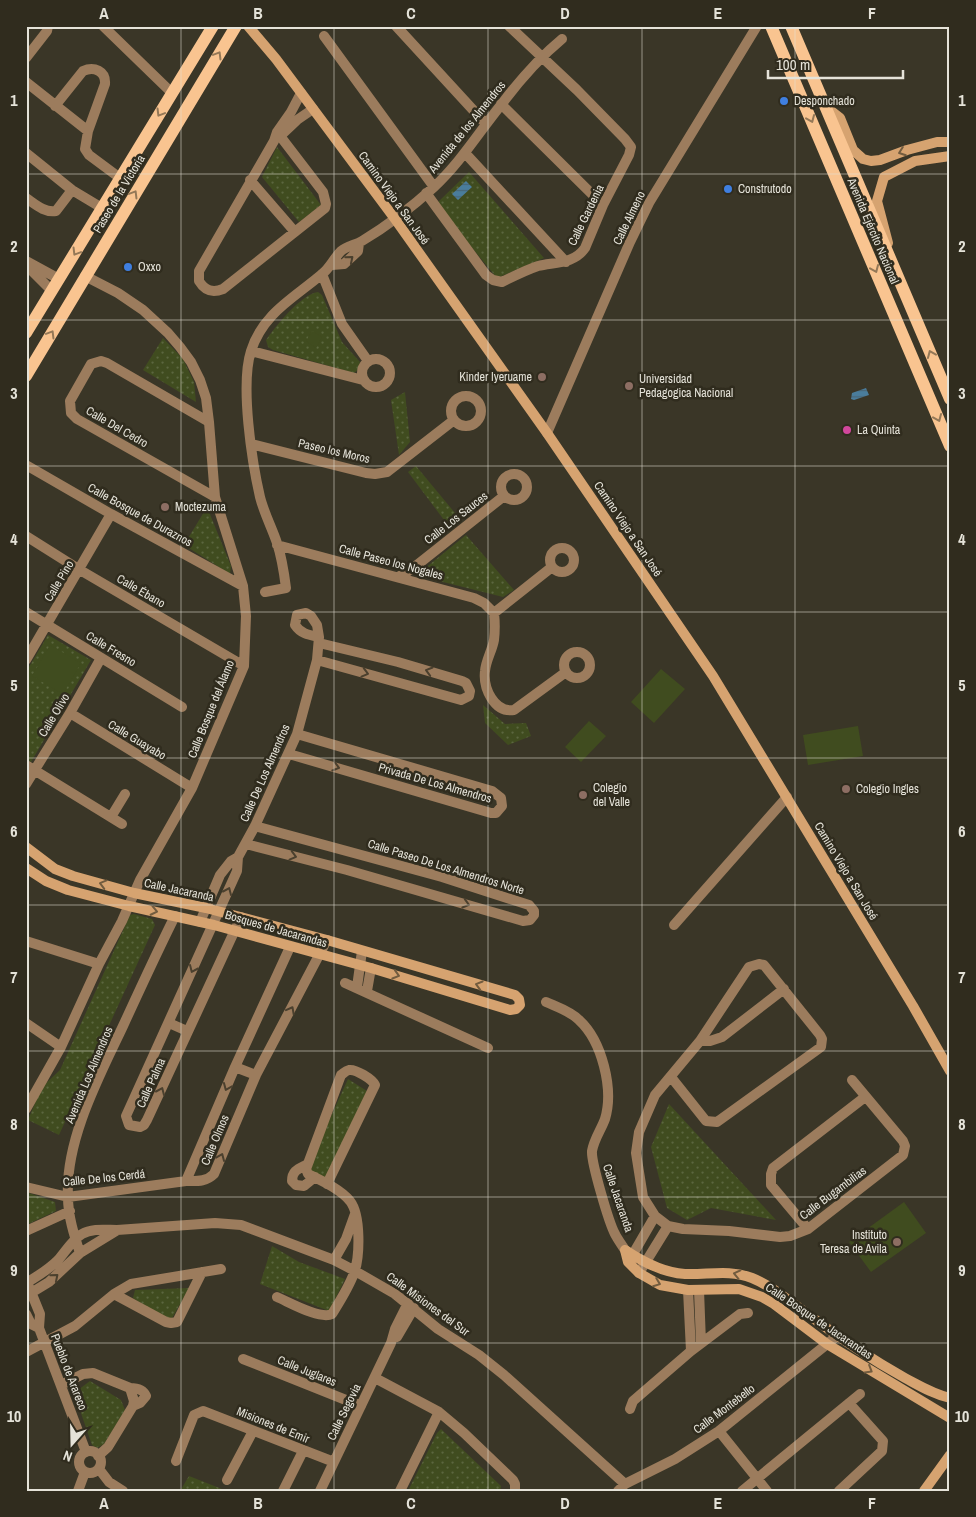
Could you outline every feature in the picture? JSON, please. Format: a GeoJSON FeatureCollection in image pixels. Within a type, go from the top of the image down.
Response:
{"type":"FeatureCollection","features":[{"type":"Feature","properties":{"kind":"main road","name":"Paseo de la Victoria"},"geometry":{"type":"LineString","coordinates":[[26,333],[213,26]]}},
{"type":"Feature","properties":{"kind":"main road","name":"Paseo de la Victoria"},"geometry":{"type":"LineString","coordinates":[[26,376],[236,26]]}},
{"type":"Feature","properties":{"kind":"main road","name":"Avenida Ejército Nacional"},"geometry":{"type":"LineString","coordinates":[[771,26],[950,446]]}},
{"type":"Feature","properties":{"kind":"main road","name":"Avenida Ejército Nacional"},"geometry":{"type":"LineString","coordinates":[[791,26],[950,399]]}},
{"type":"Feature","properties":{"kind":"street"},"geometry":{"type":"LineString","coordinates":[[26,58],[48,26]]}},
{"type":"Feature","properties":{"kind":"street"},"geometry":{"type":"LineString","coordinates":[[103,26],[172,93]]}},
{"type":"Feature","properties":{"kind":"street","name":"Camino Viejo a San José"},"geometry":{"type":"LineString","coordinates":[[248,26],[276,59],[395,218],[547,433],[713,676],[914,1006],[950,1071]]}},
{"type":"Feature","properties":{"kind":"street"},"geometry":{"type":"LineString","coordinates":[[396,26],[486,124]]}},
{"type":"Feature","properties":{"kind":"street"},"geometry":{"type":"LineString","coordinates":[[509,26],[541,57],[562,39]]}},
{"type":"Feature","properties":{"kind":"street","name":"Calle Almeno"},"geometry":{"type":"LineString","coordinates":[[547,433],[630,242],[649,203],[757,26]]}},
{"type":"Feature","properties":{"kind":"street"},"geometry":{"type":"LineString","coordinates":[[324,36],[430,190]]}},
{"type":"Feature","properties":{"kind":"street","name":"Avenida de los Almendros"},"geometry":{"type":"LineString","coordinates":[[265,592],[286,588],[284,566],[278,544],[260,498],[251,444],[248,377],[251,351],[274,313],[291,297],[332,265],[344,264],[352,258],[358,251],[359,243],[395,218],[430,190],[465,154],[501,104],[541,57]]}},
{"type":"Feature","properties":{"kind":"street","name":"Calle Gardenia"},"geometry":{"type":"LineString","coordinates":[[430,190],[486,275],[493,280],[502,282],[538,266],[566,262],[580,255],[629,155],[631,147],[577,90],[541,57]]}},
{"type":"Feature","properties":{"kind":"street"},"geometry":{"type":"LineString","coordinates":[[55,106],[83,71],[94,68],[102,73],[106,80],[88,131],[85,149],[89,155],[120,178]]}},
{"type":"Feature","properties":{"kind":"street"},"geometry":{"type":"LineString","coordinates":[[26,82],[88,131]]}},
{"type":"Feature","properties":{"kind":"street"},"geometry":{"type":"LineString","coordinates":[[277,137],[323,192],[326,204],[323,212],[223,290],[212,292],[202,286],[198,276],[199,271],[301,93]]}},
{"type":"Feature","properties":{"kind":"street"},"geometry":{"type":"LineString","coordinates":[[501,104],[603,206]]}},
{"type":"Feature","properties":{"kind":"street"},"geometry":{"type":"LineString","coordinates":[[824,105],[840,118],[853,150],[863,159],[871,161],[880,160],[937,142],[950,142]]}},
{"type":"Feature","properties":{"kind":"street"},"geometry":{"type":"LineString","coordinates":[[277,137],[313,109]]}},
{"type":"Feature","properties":{"kind":"street"},"geometry":{"type":"LineString","coordinates":[[465,154],[566,262]]}},
{"type":"Feature","properties":{"kind":"street"},"geometry":{"type":"LineString","coordinates":[[889,257],[887,238],[877,201],[884,177],[915,161],[950,156]]}},
{"type":"Feature","properties":{"kind":"street"},"geometry":{"type":"LineString","coordinates":[[28,159],[72,190],[102,208]]}},
{"type":"Feature","properties":{"kind":"street"},"geometry":{"type":"LineString","coordinates":[[880,160],[880,168],[888,175]]}},
{"type":"Feature","properties":{"kind":"street"},"geometry":{"type":"LineString","coordinates":[[250,180],[295,232]]}},
{"type":"Feature","properties":{"kind":"street"},"geometry":{"type":"LineString","coordinates":[[26,198],[46,211],[52,212],[56,211],[72,190]]}},
{"type":"Feature","properties":{"kind":"street"},"geometry":{"type":"LineString","coordinates":[[27,265],[56,285]]}},
{"type":"Feature","properties":{"kind":"street"},"geometry":{"type":"LineString","coordinates":[[322,274],[342,324],[368,361]]}},
{"type":"Feature","properties":{"kind":"street","name":"Calle Bosque del Álamo"},"geometry":{"type":"LineString","coordinates":[[26,1109],[61,1047],[140,880],[192,788],[244,666],[246,616],[243,586],[215,497],[206,398],[200,380],[191,362],[180,347],[143,310],[118,293],[85,276]]}},
{"type":"Feature","properties":{"kind":"street"},"geometry":{"type":"LineString","coordinates":[[251,351],[363,380],[371,387],[385,385],[390,377],[386,363],[377,359],[368,361],[362,372],[363,380]]}},
{"type":"Feature","properties":{"kind":"street","name":"Calle Del Cedro"},"geometry":{"type":"LineString","coordinates":[[209,422],[107,363],[101,362],[91,364],[70,401],[71,413],[77,419],[215,497]]}},
{"type":"Feature","properties":{"kind":"street","name":"Paseo los Moros"},"geometry":{"type":"LineString","coordinates":[[251,444],[366,473],[382,473],[387,472],[454,420]]}},
{"type":"Feature","properties":{"kind":"street","name":"Calle Bosque de Duraznos"},"geometry":{"type":"LineString","coordinates":[[26,465],[243,586]]}},
{"type":"Feature","properties":{"kind":"street","name":"Calle Los Sauces"},"geometry":{"type":"LineString","coordinates":[[398,577],[412,569],[504,496]]}},
{"type":"Feature","properties":{"kind":"street","name":"Calle Pino"},"geometry":{"type":"LineString","coordinates":[[26,660],[112,514]]}},
{"type":"Feature","properties":{"kind":"street","name":"Calle Ébano"},"geometry":{"type":"LineString","coordinates":[[26,536],[80,570],[244,666]]}},
{"type":"Feature","properties":{"kind":"street","name":"Calle Paseo los Nogales"},"geometry":{"type":"LineString","coordinates":[[278,544],[474,598],[484,603],[494,612]]}},
{"type":"Feature","properties":{"kind":"street"},"geometry":{"type":"LineString","coordinates":[[552,567],[494,612],[494,642],[486,665],[485,679],[492,700],[508,711],[514,710],[566,672]]}},
{"type":"Feature","properties":{"kind":"street","name":"Calle Fresno"},"geometry":{"type":"LineString","coordinates":[[26,612],[182,707]]}},
{"type":"Feature","properties":{"kind":"street","name":"Calle De Los Almendros"},"geometry":{"type":"LineString","coordinates":[[214,925],[237,871],[238,857],[255,826],[297,734],[318,660],[319,640],[398,662]]}},
{"type":"Feature","properties":{"kind":"street","name":"Calle Olivo"},"geometry":{"type":"LineString","coordinates":[[26,784],[30,768],[70,713],[101,658]]}},
{"type":"Feature","properties":{"kind":"street"},"geometry":{"type":"LineString","coordinates":[[318,660],[461,700],[468,696],[470,691],[462,681],[398,662],[394,680]]}},
{"type":"Feature","properties":{"kind":"street","name":"Calle Guayabo"},"geometry":{"type":"LineString","coordinates":[[70,713],[192,788]]}},
{"type":"Feature","properties":{"kind":"street","name":"Privada De Los Almendros"},"geometry":{"type":"LineString","coordinates":[[289,754],[398,784],[491,813],[496,813],[502,806],[501,798],[492,791],[297,734]]}},
{"type":"Feature","properties":{"kind":"street"},"geometry":{"type":"LineString","coordinates":[[398,784],[403,766]]}},
{"type":"Feature","properties":{"kind":"street"},"geometry":{"type":"LineString","coordinates":[[30,768],[122,824]]}},
{"type":"Feature","properties":{"kind":"street"},"geometry":{"type":"LineString","coordinates":[[111,817],[125,794]]}},
{"type":"Feature","properties":{"kind":"street"},"geometry":{"type":"LineString","coordinates":[[674,925],[787,797]]}},
{"type":"Feature","properties":{"kind":"street","name":"Calle Paseo De Los Almendros Norte"},"geometry":{"type":"LineString","coordinates":[[246,844],[347,870],[523,921],[530,920],[534,915],[534,911],[529,905],[442,877],[255,826]]}},
{"type":"Feature","properties":{"kind":"street","name":"Calle Jacaranda"},"geometry":{"type":"LineString","coordinates":[[26,847],[55,869],[64,873],[134,893],[219,911],[327,940],[515,995],[520,999],[520,1004]]}},
{"type":"Feature","properties":{"kind":"street"},"geometry":{"type":"LineString","coordinates":[[347,870],[352,852]]}},
{"type":"Feature","properties":{"kind":"street","name":"Calle De Los Almendros"},"geometry":{"type":"LineString","coordinates":[[200,922],[220,875],[231,861],[238,857]]}},
{"type":"Feature","properties":{"kind":"street","name":"Bosques de Jacarandas"},"geometry":{"type":"LineString","coordinates":[[26,868],[57,887],[129,906],[214,925],[371,968],[510,1010],[516,1010],[520,1004]]}},
{"type":"Feature","properties":{"kind":"street"},"geometry":{"type":"LineString","coordinates":[[437,896],[442,877]]}},
{"type":"Feature","properties":{"kind":"street","name":"Avenida Los Almendros"},"geometry":{"type":"LineString","coordinates":[[80,1253],[68,1197],[70,1163],[83,1117],[108,1058],[175,916]]}},
{"type":"Feature","properties":{"kind":"street","name":"Calle Palma"},"geometry":{"type":"LineString","coordinates":[[214,925],[126,1116],[127,1122],[134,1127],[142,1126],[147,1120],[241,917]]}},
{"type":"Feature","properties":{"kind":"street","name":"Calle Olmos"},"geometry":{"type":"LineString","coordinates":[[290,947],[235,1067],[186,1181],[202,1181],[214,1174],[256,1075],[327,940]]}},
{"type":"Feature","properties":{"kind":"street"},"geometry":{"type":"LineString","coordinates":[[26,941],[99,964]]}},
{"type":"Feature","properties":{"kind":"street"},"geometry":{"type":"LineString","coordinates":[[362,951],[360,965],[362,989]]}},
{"type":"Feature","properties":{"kind":"street"},"geometry":{"type":"LineString","coordinates":[[638,1273],[668,1226],[655,1216],[642,1197],[636,1153],[639,1132],[655,1095],[700,1041],[749,967],[759,964],[764,965],[822,1039],[821,1047],[717,1122],[706,1121],[671,1077]]}},
{"type":"Feature","properties":{"kind":"street"},"geometry":{"type":"LineString","coordinates":[[362,989],[371,968]]}},
{"type":"Feature","properties":{"kind":"street"},"geometry":{"type":"LineString","coordinates":[[430,986],[434,971]]}},
{"type":"Feature","properties":{"kind":"street"},"geometry":{"type":"LineString","coordinates":[[345,983],[362,989],[488,1048]]}},
{"type":"Feature","properties":{"kind":"street"},"geometry":{"type":"LineString","coordinates":[[700,1041],[710,1041],[722,1037],[784,989]]}},
{"type":"Feature","properties":{"kind":"street","name":"Calle Jacaranda"},"geometry":{"type":"LineString","coordinates":[[546,1002],[565,1010],[588,1029],[597,1046],[603,1064],[606,1078],[607,1106],[592,1151],[593,1165],[614,1233],[629,1256]]}},
{"type":"Feature","properties":{"kind":"street"},"geometry":{"type":"LineString","coordinates":[[26,1023],[61,1047]]}},
{"type":"Feature","properties":{"kind":"street"},"geometry":{"type":"LineString","coordinates":[[169,1023],[188,1031]]}},
{"type":"Feature","properties":{"kind":"street"},"geometry":{"type":"LineString","coordinates":[[235,1067],[256,1075]]}},
{"type":"Feature","properties":{"kind":"street"},"geometry":{"type":"LineString","coordinates":[[277,1297],[321,1316],[329,1316],[332,1314],[355,1271],[358,1226],[350,1201],[327,1184],[306,1172],[306,1165],[341,1075],[345,1071],[352,1070],[372,1080],[375,1085],[327,1184]]}},
{"type":"Feature","properties":{"kind":"street"},"geometry":{"type":"LineString","coordinates":[[808,1229],[771,1185],[770,1174],[773,1168],[865,1097],[852,1080]]}},
{"type":"Feature","properties":{"kind":"street","name":"Calle Bugambilias"},"geometry":{"type":"LineString","coordinates":[[668,1226],[683,1229],[744,1232],[780,1237],[790,1236],[808,1229],[903,1155],[904,1141],[865,1097]]}},
{"type":"Feature","properties":{"kind":"street"},"geometry":{"type":"LineString","coordinates":[[306,1165],[296,1170],[292,1175],[292,1181],[296,1185],[304,1186],[315,1177]]}},
{"type":"Feature","properties":{"kind":"street","name":"Calle De los Cerdá"},"geometry":{"type":"LineString","coordinates":[[26,1187],[36,1191],[68,1197],[186,1181]]}},
{"type":"Feature","properties":{"kind":"street"},"geometry":{"type":"LineString","coordinates":[[26,1232],[70,1211]]}},
{"type":"Feature","properties":{"kind":"street"},"geometry":{"type":"LineString","coordinates":[[334,1260],[346,1239],[355,1214]]}},
{"type":"Feature","properties":{"kind":"street"},"geometry":{"type":"LineString","coordinates":[[629,1256],[655,1216]]}},
{"type":"Feature","properties":{"kind":"street","name":"Calle Misiones del Sur"},"geometry":{"type":"LineString","coordinates":[[76,1239],[92,1230],[228,1223],[253,1229],[334,1260],[411,1305],[438,1329],[479,1355],[504,1375],[621,1488]]}},
{"type":"Feature","properties":{"kind":"street","name":"Calle Misiones del Sur"},"geometry":{"type":"LineString","coordinates":[[29,1295],[56,1276],[80,1253],[117,1230]]}},
{"type":"Feature","properties":{"kind":"street"},"geometry":{"type":"LineString","coordinates":[[26,1314],[32,1324],[39,1328],[40,1314],[29,1295],[27,1283],[56,1262],[76,1239]]}},
{"type":"Feature","properties":{"kind":"street"},"geometry":{"type":"LineString","coordinates":[[346,1239],[358,1245]]}},
{"type":"Feature","properties":{"kind":"street","name":"Calle Bosque de Jacarandas"},"geometry":{"type":"LineString","coordinates":[[629,1256],[679,1274],[729,1272],[753,1278],[770,1287],[837,1336],[893,1371],[938,1396],[950,1398]]}},
{"type":"Feature","properties":{"kind":"street","name":"Calle Bosque de Jacarandas"},"geometry":{"type":"LineString","coordinates":[[629,1256],[638,1273],[660,1285],[688,1290],[730,1288],[762,1296],[827,1344],[950,1418]]}},
{"type":"Feature","properties":{"kind":"street"},"geometry":{"type":"LineString","coordinates":[[26,1352],[63,1334],[114,1294],[131,1284],[221,1269]]}},
{"type":"Feature","properties":{"kind":"street"},"geometry":{"type":"LineString","coordinates":[[114,1294],[166,1322],[175,1323],[178,1322],[202,1272]]}},
{"type":"Feature","properties":{"kind":"street"},"geometry":{"type":"LineString","coordinates":[[688,1290],[691,1351]]}},
{"type":"Feature","properties":{"kind":"street"},"geometry":{"type":"LineString","coordinates":[[699,1290],[701,1344]]}},
{"type":"Feature","properties":{"kind":"street","name":"Calle Segovia"},"geometry":{"type":"LineString","coordinates":[[320,1491],[375,1378],[395,1330],[411,1305]]}},
{"type":"Feature","properties":{"kind":"street"},"geometry":{"type":"LineString","coordinates":[[630,1409],[633,1401],[691,1351],[740,1314],[748,1313]]}},
{"type":"Feature","properties":{"kind":"street","name":"Pueblo de Arareco"},"geometry":{"type":"LineString","coordinates":[[39,1328],[86,1452]]}},
{"type":"Feature","properties":{"kind":"street","name":"Calle Montebello"},"geometry":{"type":"LineString","coordinates":[[621,1488],[675,1460],[719,1431],[837,1336]]}},
{"type":"Feature","properties":{"kind":"street","name":"Calle Juglares"},"geometry":{"type":"LineString","coordinates":[[243,1359],[361,1406]]}},
{"type":"Feature","properties":{"kind":"street"},"geometry":{"type":"LineString","coordinates":[[61,1385],[89,1372],[130,1388],[134,1406],[108,1447],[98,1456]]}},
{"type":"Feature","properties":{"kind":"street"},"geometry":{"type":"LineString","coordinates":[[375,1378],[438,1412],[464,1433],[513,1480],[516,1489]]}},
{"type":"Feature","properties":{"kind":"street"},"geometry":{"type":"LineString","coordinates":[[742,1491],[860,1394]]}},
{"type":"Feature","properties":{"kind":"street"},"geometry":{"type":"LineString","coordinates":[[839,1491],[884,1448],[883,1442],[849,1403]]}},
{"type":"Feature","properties":{"kind":"street","name":"Misiones de Emir"},"geometry":{"type":"LineString","coordinates":[[176,1462],[194,1415],[203,1411],[334,1462]]}},
{"type":"Feature","properties":{"kind":"street"},"geometry":{"type":"LineString","coordinates":[[400,1491],[438,1412]]}},
{"type":"Feature","properties":{"kind":"street"},"geometry":{"type":"LineString","coordinates":[[227,1480],[253,1431]]}},
{"type":"Feature","properties":{"kind":"street"},"geometry":{"type":"LineString","coordinates":[[719,1431],[767,1491]]}},
{"type":"Feature","properties":{"kind":"street"},"geometry":{"type":"LineString","coordinates":[[283,1491],[303,1451]]}},
{"type":"Feature","properties":{"kind":"street"},"geometry":{"type":"LineString","coordinates":[[86,1452],[93,1452],[98,1456],[100,1462],[98,1468],[91,1473],[85,1472],[79,1463],[81,1457],[86,1452]]}},
{"type":"Feature","properties":{"kind":"street"},"geometry":{"type":"LineString","coordinates":[[924,1491],[950,1455]]}},
{"type":"Feature","properties":{"kind":"street"},"geometry":{"type":"LineString","coordinates":[[98,1468],[109,1482],[123,1491]]}},
{"type":"Feature","properties":{"kind":"street"},"geometry":{"type":"LineString","coordinates":[[78,1491],[85,1472]]}},
{"type":"Feature","properties":{"kind":"green space"},"geometry":{"type":"Polygon","coordinates":[[[277,147],[321,205],[299,222],[262,177],[277,147]]]}},
{"type":"Feature","properties":{"kind":"green space"},"geometry":{"type":"Polygon","coordinates":[[[469,172],[544,258],[497,278],[436,204],[469,172]]]}},
{"type":"Feature","properties":{"kind":"green space"},"geometry":{"type":"Polygon","coordinates":[[[318,292],[322,295],[342,342],[360,362],[359,369],[354,373],[268,347],[266,340],[283,319],[304,299],[318,292]]]}},
{"type":"Feature","properties":{"kind":"green space"},"geometry":{"type":"Polygon","coordinates":[[[312,331],[322,337],[316,348],[306,341],[312,331]]]}},
{"type":"Feature","properties":{"kind":"green space"},"geometry":{"type":"Polygon","coordinates":[[[163,338],[183,359],[194,382],[196,402],[143,370],[163,338]]]}},
{"type":"Feature","properties":{"kind":"green space"},"geometry":{"type":"Polygon","coordinates":[[[405,392],[410,442],[399,455],[391,400],[405,392]]]}},
{"type":"Feature","properties":{"kind":"green space"},"geometry":{"type":"Polygon","coordinates":[[[416,466],[460,519],[450,528],[408,472],[416,466]]]}},
{"type":"Feature","properties":{"kind":"green space"},"geometry":{"type":"Polygon","coordinates":[[[207,507],[231,566],[230,574],[184,545],[207,507]]]}},
{"type":"Feature","properties":{"kind":"green space"},"geometry":{"type":"Polygon","coordinates":[[[466,535],[514,590],[503,597],[431,579],[425,575],[424,569],[466,535]]]}},
{"type":"Feature","properties":{"kind":"green space"},"geometry":{"type":"Polygon","coordinates":[[[48,635],[91,660],[31,762],[26,759],[26,672],[48,635]]]}},
{"type":"Feature","properties":{"kind":"green space"},"geometry":{"type":"Polygon","coordinates":[[[50,645],[81,663],[63,694],[32,676],[50,645]]]}},
{"type":"Feature","properties":{"kind":"green space"},"geometry":{"type":"Polygon","coordinates":[[[661,669],[685,689],[654,723],[631,702],[661,669]]]}},
{"type":"Feature","properties":{"kind":"green space"},"geometry":{"type":"Polygon","coordinates":[[[483,705],[505,724],[526,723],[531,736],[508,745],[485,723],[483,705]]]}},
{"type":"Feature","properties":{"kind":"green space"},"geometry":{"type":"Polygon","coordinates":[[[589,721],[606,736],[581,762],[565,747],[589,721]]]}},
{"type":"Feature","properties":{"kind":"green space"},"geometry":{"type":"Polygon","coordinates":[[[858,726],[863,756],[808,765],[803,735],[858,726]]]}},
{"type":"Feature","properties":{"kind":"green space"},"geometry":{"type":"Polygon","coordinates":[[[134,914],[152,919],[155,925],[59,1135],[28,1120],[42,1087],[60,1070],[130,915],[134,914]]]}},
{"type":"Feature","properties":{"kind":"green space"},"geometry":{"type":"Polygon","coordinates":[[[348,1079],[367,1091],[325,1178],[306,1171],[348,1079]]]}},
{"type":"Feature","properties":{"kind":"green space"},"geometry":{"type":"Polygon","coordinates":[[[669,1104],[776,1220],[711,1208],[687,1220],[667,1208],[651,1147],[669,1104]]]}},
{"type":"Feature","properties":{"kind":"green space"},"geometry":{"type":"Polygon","coordinates":[[[26,1192],[55,1202],[56,1211],[26,1225],[26,1192]]]}},
{"type":"Feature","properties":{"kind":"green space"},"geometry":{"type":"Polygon","coordinates":[[[904,1202],[926,1233],[871,1272],[849,1242],[904,1202]]]}},
{"type":"Feature","properties":{"kind":"green space"},"geometry":{"type":"Polygon","coordinates":[[[272,1246],[299,1262],[345,1279],[329,1311],[260,1284],[272,1246]]]}},
{"type":"Feature","properties":{"kind":"green space"},"geometry":{"type":"Polygon","coordinates":[[[189,1288],[171,1320],[133,1298],[135,1290],[189,1288]]]}},
{"type":"Feature","properties":{"kind":"green space"},"geometry":{"type":"Polygon","coordinates":[[[90,1381],[121,1400],[125,1410],[104,1444],[97,1448],[92,1445],[74,1393],[90,1381]]]}},
{"type":"Feature","properties":{"kind":"green space"},"geometry":{"type":"Polygon","coordinates":[[[441,1429],[501,1486],[500,1491],[408,1491],[437,1433],[441,1429]]]}},
{"type":"Feature","properties":{"kind":"green space"},"geometry":{"type":"Polygon","coordinates":[[[189,1476],[227,1491],[180,1491],[189,1476]]]}},
{"type":"Feature","properties":{"kind":"water"},"geometry":{"type":"Polygon","coordinates":[[[466,181],[472,187],[458,200],[452,194],[466,181]]]}},
{"type":"Feature","properties":{"kind":"water"},"geometry":{"type":"Polygon","coordinates":[[[866,388],[869,395],[854,400],[851,399],[852,393],[866,388]]]}},
{"type":"Feature","properties":{"kind":"place","name":"Desponchado"},"geometry":{"type":"Point","coordinates":[784,101]}},
{"type":"Feature","properties":{"kind":"place","name":"Construtodo"},"geometry":{"type":"Point","coordinates":[728,189]}},
{"type":"Feature","properties":{"kind":"place","name":"Oxxo"},"geometry":{"type":"Point","coordinates":[128,267]}},
{"type":"Feature","properties":{"kind":"place","name":"Kinder Iyeruame"},"geometry":{"type":"Point","coordinates":[542,377]}},
{"type":"Feature","properties":{"kind":"place","name":"Universidad Pedagogica Nacional"},"geometry":{"type":"Point","coordinates":[629,386]}},
{"type":"Feature","properties":{"kind":"place","name":"La Quinta"},"geometry":{"type":"Point","coordinates":[847,430]}},
{"type":"Feature","properties":{"kind":"place","name":"Moctezuma"},"geometry":{"type":"Point","coordinates":[165,507]}},
{"type":"Feature","properties":{"kind":"place","name":"Colegio Ingles"},"geometry":{"type":"Point","coordinates":[846,789]}},
{"type":"Feature","properties":{"kind":"place","name":"Colegio del Valle"},"geometry":{"type":"Point","coordinates":[583,795]}},
{"type":"Feature","properties":{"kind":"place","name":"Instituto Teresa de Avila"},"geometry":{"type":"Point","coordinates":[897,1242]}}]}
